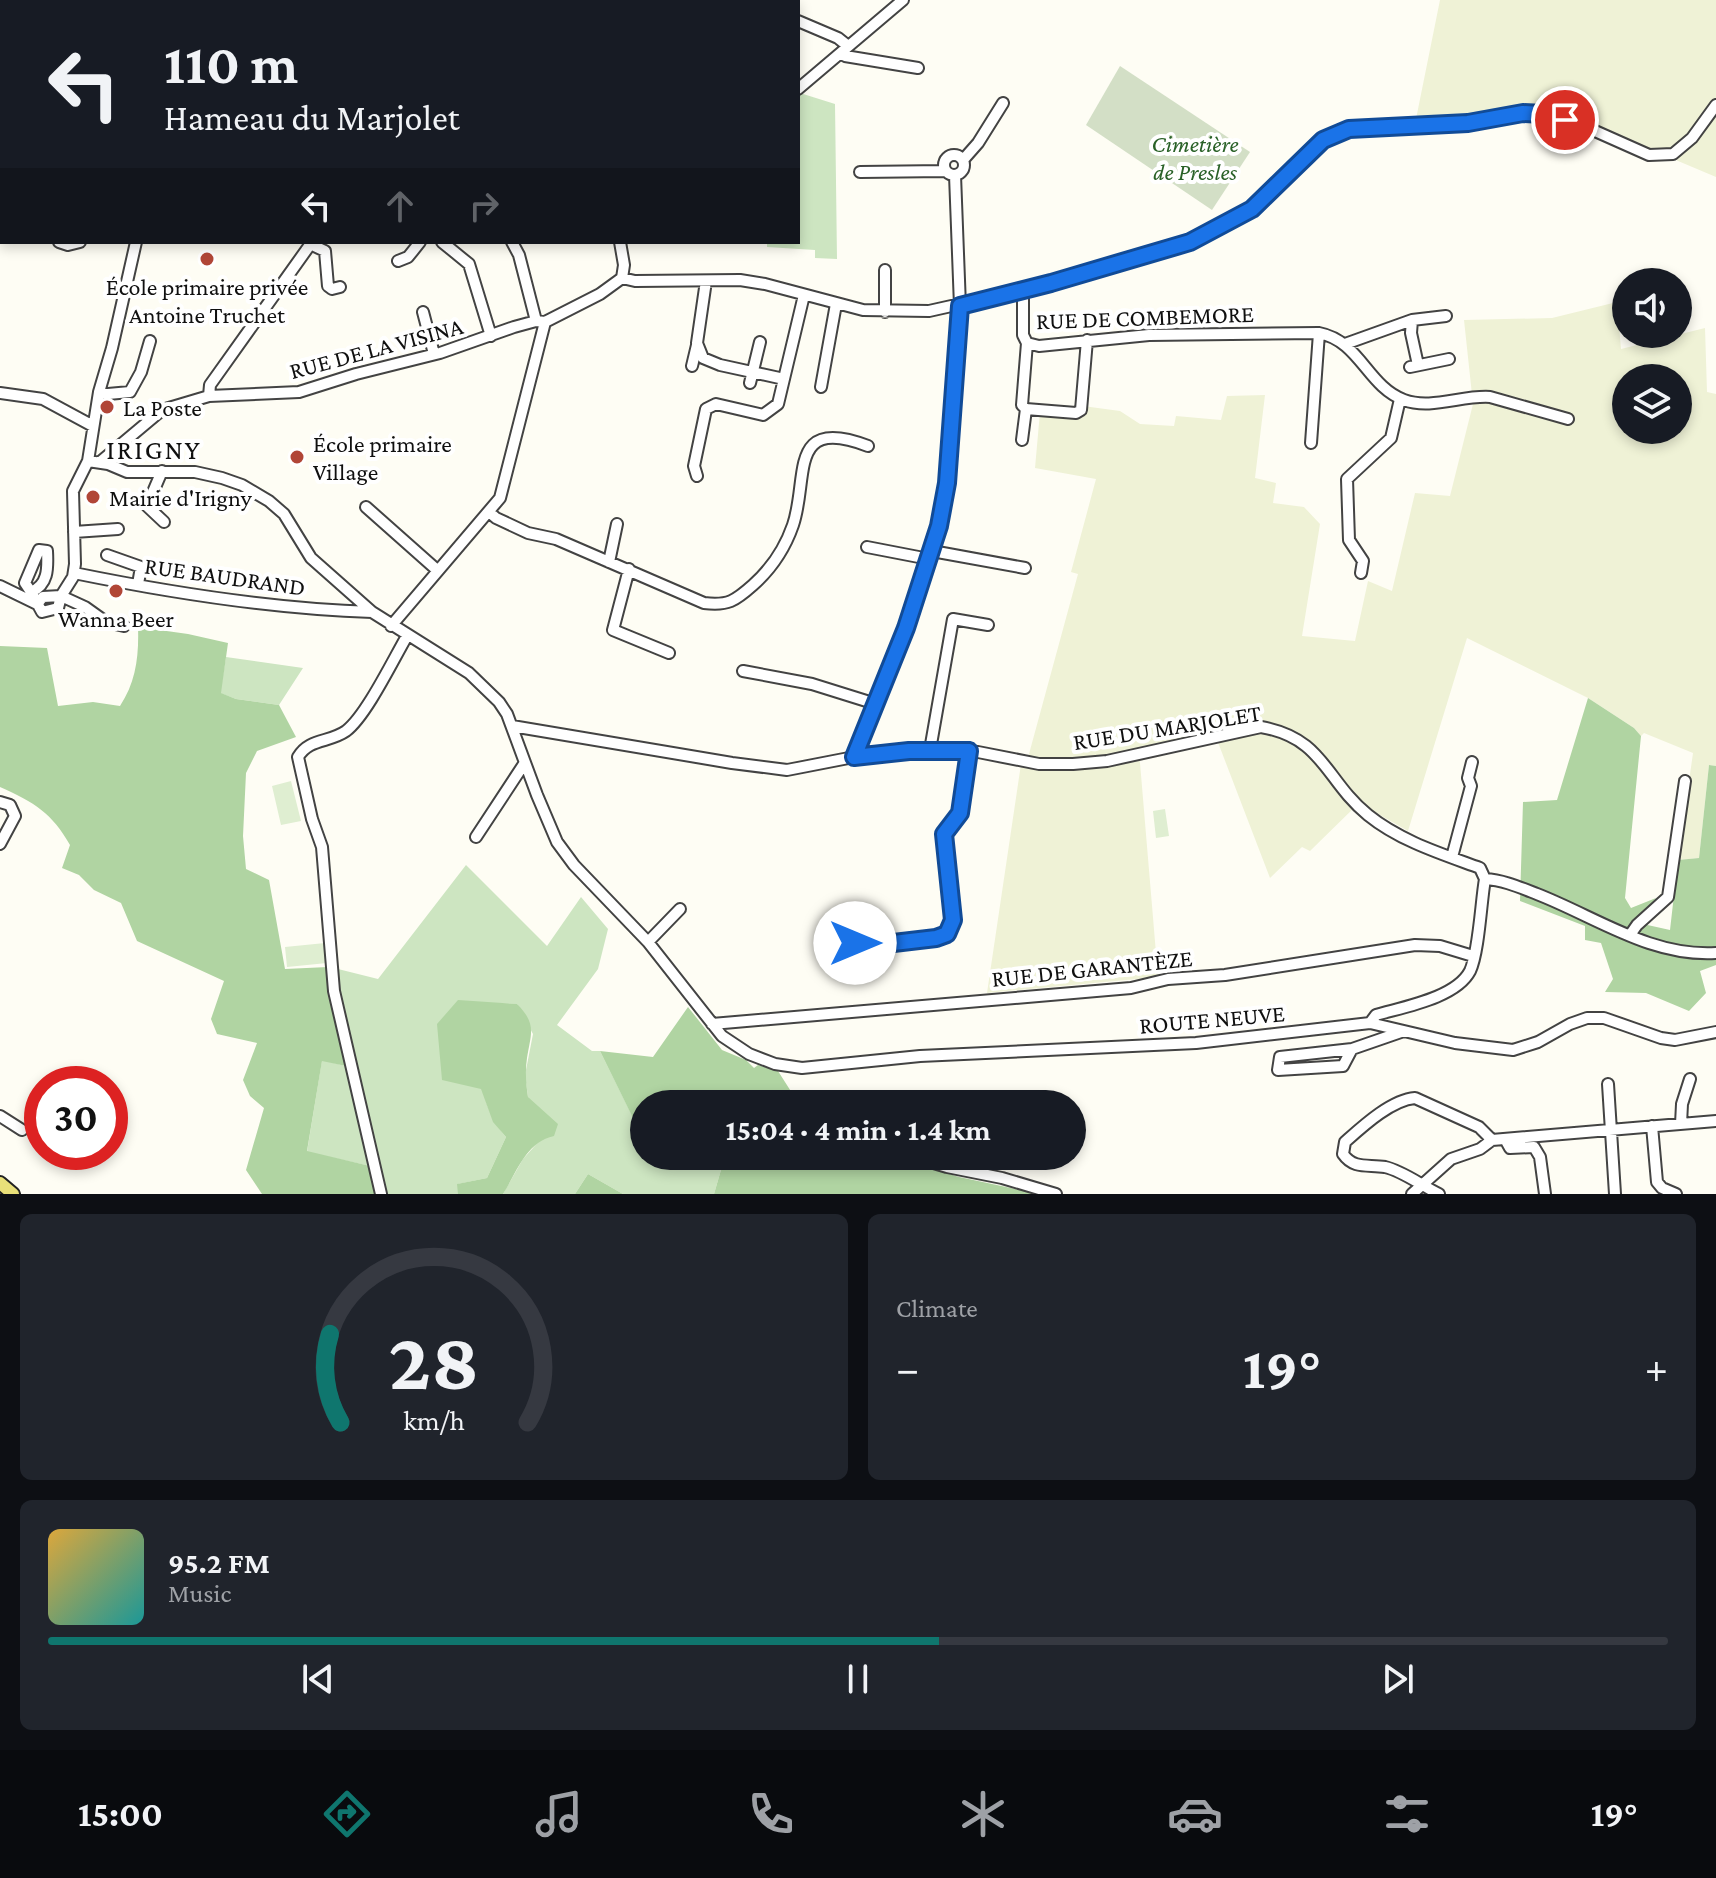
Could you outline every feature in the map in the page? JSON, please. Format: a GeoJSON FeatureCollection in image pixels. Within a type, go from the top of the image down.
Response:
{"type":"FeatureCollection","features":[{"type":"Feature","properties":{"kind":"main road"},"geometry":{"type":"LineString","coordinates":[[0,1183],[13,1194]]}},
{"type":"Feature","properties":{"kind":"street"},"geometry":{"type":"LineString","coordinates":[[800,87],[903,0]]}},
{"type":"Feature","properties":{"kind":"street"},"geometry":{"type":"LineString","coordinates":[[800,22],[838,38],[845,56],[918,68]]}},
{"type":"Feature","properties":{"kind":"street"},"geometry":{"type":"LineString","coordinates":[[860,172],[950,173],[963,169],[963,160],[978,143],[1003,103]]}},
{"type":"Feature","properties":{"kind":"street"},"geometry":{"type":"LineString","coordinates":[[620,244],[624,265],[622,278],[635,281],[740,280],[836,304],[885,312],[929,311],[1023,290],[1190,242],[1252,209],[1323,140],[1349,129],[1468,123],[1523,113],[1544,114],[1586,127],[1649,155],[1673,154],[1692,138],[1716,105]]}},
{"type":"Feature","properties":{"kind":"street"},"geometry":{"type":"LineString","coordinates":[[854,757],[906,628],[931,555],[947,483],[960,306],[950,173],[944,161],[948,156],[958,155],[963,160]]}},
{"type":"Feature","properties":{"kind":"street"},"geometry":{"type":"LineString","coordinates":[[61,596],[74,573],[73,491],[88,461],[99,392],[136,244]]}},
{"type":"Feature","properties":{"kind":"street"},"geometry":{"type":"LineString","coordinates":[[209,396],[210,385],[310,244]]}},
{"type":"Feature","properties":{"kind":"street"},"geometry":{"type":"LineString","coordinates":[[313,244],[325,251],[328,286],[332,289],[340,287]]}},
{"type":"Feature","properties":{"kind":"street"},"geometry":{"type":"LineString","coordinates":[[398,261],[408,257],[418,244]]}},
{"type":"Feature","properties":{"kind":"street"},"geometry":{"type":"LineString","coordinates":[[444,244],[469,264],[491,336]]}},
{"type":"Feature","properties":{"kind":"street"},"geometry":{"type":"LineString","coordinates":[[391,626],[500,498],[511,463],[540,321],[513,244]]}},
{"type":"Feature","properties":{"kind":"street"},"geometry":{"type":"LineString","coordinates":[[885,270],[885,312]]}},
{"type":"Feature","properties":{"kind":"street","name":"RUE DE LA VISINA"},"geometry":{"type":"LineString","coordinates":[[100,462],[162,410],[209,396],[299,392],[434,354],[540,321],[600,294],[622,278]]}},
{"type":"Feature","properties":{"kind":"street"},"geometry":{"type":"LineString","coordinates":[[692,366],[706,281]]}},
{"type":"Feature","properties":{"kind":"street","name":"RUE DE COMBEMORE"},"geometry":{"type":"LineString","coordinates":[[1023,290],[1023,335],[1027,343],[1039,346],[1149,335],[1319,333],[1335,336],[1345,344],[1386,389],[1400,399]]}},
{"type":"Feature","properties":{"kind":"street"},"geometry":{"type":"LineString","coordinates":[[697,476],[694,466],[706,409],[716,404],[763,415],[778,404],[804,295]]}},
{"type":"Feature","properties":{"kind":"street"},"geometry":{"type":"LineString","coordinates":[[821,387],[836,304]]}},
{"type":"Feature","properties":{"kind":"street"},"geometry":{"type":"LineString","coordinates":[[423,312],[434,354]]}},
{"type":"Feature","properties":{"kind":"street"},"geometry":{"type":"LineString","coordinates":[[1345,344],[1412,320],[1446,316]]}},
{"type":"Feature","properties":{"kind":"street"},"geometry":{"type":"LineString","coordinates":[[1412,320],[1414,366],[1449,359]]}},
{"type":"Feature","properties":{"kind":"street"},"geometry":{"type":"LineString","coordinates":[[1311,443],[1319,333]]}},
{"type":"Feature","properties":{"kind":"street"},"geometry":{"type":"LineString","coordinates":[[1027,343],[1022,405],[1026,409],[1076,413],[1081,410],[1087,340]]}},
{"type":"Feature","properties":{"kind":"street"},"geometry":{"type":"LineString","coordinates":[[99,392],[130,392],[141,372],[150,341]]}},
{"type":"Feature","properties":{"kind":"street"},"geometry":{"type":"LineString","coordinates":[[752,378],[760,342]]}},
{"type":"Feature","properties":{"kind":"street"},"geometry":{"type":"LineString","coordinates":[[697,343],[703,358],[709,362],[752,378],[784,379]]}},
{"type":"Feature","properties":{"kind":"street"},"geometry":{"type":"LineString","coordinates":[[0,393],[30,395],[93,426]]}},
{"type":"Feature","properties":{"kind":"street"},"geometry":{"type":"LineString","coordinates":[[1361,573],[1363,561],[1349,540],[1347,479],[1391,438],[1400,399],[1427,404],[1477,396],[1490,397],[1568,419]]}},
{"type":"Feature","properties":{"kind":"street"},"geometry":{"type":"LineString","coordinates":[[1022,440],[1026,409]]}},
{"type":"Feature","properties":{"kind":"street"},"geometry":{"type":"LineString","coordinates":[[489,512],[528,533],[556,539],[704,603],[722,605],[742,594],[767,573],[782,550],[794,523],[802,465],[813,444],[829,437],[854,440],[868,446]]}},
{"type":"Feature","properties":{"kind":"street","name":"ROUTE NEUVE"},"geometry":{"type":"LineString","coordinates":[[88,461],[127,472],[195,472],[222,478],[269,501],[284,514],[311,558],[353,596],[391,626],[469,673],[499,702],[512,726],[524,764],[557,842],[592,887],[648,942],[729,1042],[775,1064],[802,1068],[920,1056],[1196,1043],[1370,1023],[1455,1043],[1513,1050],[1538,1042],[1587,1018],[1604,1018],[1675,1040],[1716,1032]]}},
{"type":"Feature","properties":{"kind":"street"},"geometry":{"type":"LineString","coordinates":[[162,471],[147,506],[164,522]]}},
{"type":"Feature","properties":{"kind":"street"},"geometry":{"type":"LineString","coordinates":[[366,507],[437,570]]}},
{"type":"Feature","properties":{"kind":"street"},"geometry":{"type":"LineString","coordinates":[[609,562],[617,524]]}},
{"type":"Feature","properties":{"kind":"street"},"geometry":{"type":"LineString","coordinates":[[74,532],[118,529]]}},
{"type":"Feature","properties":{"kind":"street"},"geometry":{"type":"LineString","coordinates":[[867,547],[1025,568]]}},
{"type":"Feature","properties":{"kind":"street"},"geometry":{"type":"LineString","coordinates":[[107,555],[141,567],[138,584]]}},
{"type":"Feature","properties":{"kind":"street"},"geometry":{"type":"LineString","coordinates":[[629,569],[613,630],[669,653]]}},
{"type":"Feature","properties":{"kind":"street","name":"RUE BAUDRAND"},"geometry":{"type":"LineString","coordinates":[[74,573],[179,593],[372,612]]}},
{"type":"Feature","properties":{"kind":"street"},"geometry":{"type":"LineString","coordinates":[[0,586],[37,604]]}},
{"type":"Feature","properties":{"kind":"street"},"geometry":{"type":"LineString","coordinates":[[31,592],[37,604]]}},
{"type":"Feature","properties":{"kind":"street"},"geometry":{"type":"LineString","coordinates":[[37,604],[43,597],[61,596],[85,607],[106,622],[124,626]]}},
{"type":"Feature","properties":{"kind":"street"},"geometry":{"type":"LineString","coordinates":[[341,611],[353,596]]}},
{"type":"Feature","properties":{"kind":"street"},"geometry":{"type":"LineString","coordinates":[[930,750],[953,619],[988,625]]}},
{"type":"Feature","properties":{"kind":"street"},"geometry":{"type":"LineString","coordinates":[[381,1194],[334,991],[322,847],[312,819],[298,757],[303,748],[348,730],[407,636]]}},
{"type":"Feature","properties":{"kind":"street"},"geometry":{"type":"LineString","coordinates":[[743,671],[812,684],[876,704]]}},
{"type":"Feature","properties":{"kind":"street","name":"RUE DU MARJOLET"},"geometry":{"type":"LineString","coordinates":[[512,726],[782,769],[854,757],[930,750],[969,751],[1039,764],[1073,764],[1107,761],[1261,727],[1284,731],[1301,740],[1351,800],[1370,817],[1417,844],[1480,868],[1485,879],[1501,880],[1543,896],[1655,947],[1694,954],[1716,953]]}},
{"type":"Feature","properties":{"kind":"street"},"geometry":{"type":"LineString","coordinates":[[885,944],[947,934],[953,920],[944,834],[960,813],[969,751]]}},
{"type":"Feature","properties":{"kind":"street"},"geometry":{"type":"LineString","coordinates":[[1452,857],[1471,786],[1468,778],[1472,762]]}},
{"type":"Feature","properties":{"kind":"street"},"geometry":{"type":"LineString","coordinates":[[476,837],[524,764]]}},
{"type":"Feature","properties":{"kind":"street"},"geometry":{"type":"LineString","coordinates":[[1630,935],[1668,897],[1685,781]]}},
{"type":"Feature","properties":{"kind":"street"},"geometry":{"type":"LineString","coordinates":[[0,802],[10,805],[15,816],[0,844]]}},
{"type":"Feature","properties":{"kind":"street"},"geometry":{"type":"LineString","coordinates":[[1370,1023],[1376,1015],[1435,997],[1457,985],[1470,971],[1485,879]]}},
{"type":"Feature","properties":{"kind":"street"},"geometry":{"type":"LineString","coordinates":[[648,942],[680,909]]}},
{"type":"Feature","properties":{"kind":"street","name":"RUE DE GARANTÈZE"},"geometry":{"type":"LineString","coordinates":[[712,1024],[1123,989],[1168,979],[1225,975],[1415,945],[1440,946],[1473,956]]}},
{"type":"Feature","properties":{"kind":"street"},"geometry":{"type":"LineString","coordinates":[[1352,1049],[1343,1066],[1278,1070],[1280,1057],[1352,1049],[1406,1030]]}},
{"type":"Feature","properties":{"kind":"street"},"geometry":{"type":"LineString","coordinates":[[1681,1124],[1682,1104],[1690,1079]]}},
{"type":"Feature","properties":{"kind":"street"},"geometry":{"type":"LineString","coordinates":[[1608,1084],[1615,1194]]}},
{"type":"Feature","properties":{"kind":"street"},"geometry":{"type":"LineString","coordinates":[[1439,1194],[1388,1167],[1355,1165],[1343,1154],[1345,1142],[1392,1107],[1415,1098],[1479,1127],[1492,1140]]}},
{"type":"Feature","properties":{"kind":"street"},"geometry":{"type":"LineString","coordinates":[[0,1116],[22,1130]]}},
{"type":"Feature","properties":{"kind":"street"},"geometry":{"type":"LineString","coordinates":[[1412,1194],[1451,1159],[1480,1149],[1492,1140],[1716,1121]]}},
{"type":"Feature","properties":{"kind":"street"},"geometry":{"type":"LineString","coordinates":[[1652,1126],[1657,1182],[1662,1188],[1676,1194]]}},
{"type":"Feature","properties":{"kind":"street"},"geometry":{"type":"LineString","coordinates":[[1505,1139],[1510,1148],[1534,1147],[1540,1157],[1545,1194]]}},
{"type":"Feature","properties":{"kind":"street"},"geometry":{"type":"LineString","coordinates":[[962,1170],[1056,1194]]}},
{"type":"Feature","properties":{"kind":"green space"},"geometry":{"type":"Polygon","coordinates":[[[1440,0],[1716,0],[1716,177],[1588,123],[1521,109],[1469,118],[1416,119],[1440,0]]]}},
{"type":"Feature","properties":{"kind":"green space","name":"Cimetière de Presles"},"geometry":{"type":"Polygon","coordinates":[[[1120,66],[1250,152],[1212,210],[1086,125],[1120,66]]]}},
{"type":"Feature","properties":{"kind":"green space"},"geometry":{"type":"Polygon","coordinates":[[[800,93],[835,104],[837,259],[815,258],[815,250],[767,247],[767,244],[800,244],[800,93]]]}},
{"type":"Feature","properties":{"kind":"green space"},"geometry":{"type":"Polygon","coordinates":[[[1612,303],[1612,348],[1621,349],[1692,348],[1692,331],[1705,328],[1707,392],[1716,394],[1716,766],[1709,765],[1699,858],[1678,860],[1693,753],[1644,733],[1641,736],[1634,728],[1588,698],[1467,638],[1408,831],[1359,803],[1310,851],[1302,847],[1270,878],[1214,732],[1139,751],[1158,977],[987,993],[1021,764],[1026,765],[1078,574],[1071,572],[1096,479],[1035,468],[1040,412],[1082,416],[1083,406],[1120,411],[1140,424],[1174,426],[1176,416],[1221,420],[1227,396],[1265,395],[1255,478],[1276,483],[1273,503],[1304,507],[1320,524],[1302,636],[1355,641],[1368,581],[1392,591],[1415,493],[1450,496],[1473,404],[1464,320],[1552,318],[1612,303]]]}},
{"type":"Feature","properties":{"kind":"green space"},"geometry":{"type":"Polygon","coordinates":[[[138,627],[228,643],[221,693],[236,699],[279,705],[296,737],[257,751],[246,773],[243,836],[246,869],[269,880],[285,969],[328,967],[346,1066],[322,1061],[307,1151],[370,1166],[377,1194],[262,1194],[246,1170],[264,1108],[250,1096],[243,1080],[257,1043],[217,1034],[211,1019],[224,981],[137,941],[121,903],[94,890],[79,875],[62,868],[70,845],[49,817],[23,798],[0,787],[0,646],[47,648],[58,706],[93,702],[120,706],[130,688],[135,668],[138,627]]]}},
{"type":"Feature","properties":{"kind":"green space"},"geometry":{"type":"Polygon","coordinates":[[[226,657],[303,668],[279,705],[236,699],[220,693],[226,657]]]}},
{"type":"Feature","properties":{"kind":"green space"},"geometry":{"type":"Polygon","coordinates":[[[1588,698],[1634,728],[1641,736],[1625,898],[1631,908],[1656,898],[1639,919],[1643,924],[1670,930],[1678,860],[1699,858],[1709,765],[1716,766],[1716,965],[1700,971],[1706,993],[1689,1011],[1646,993],[1605,992],[1613,979],[1601,943],[1585,940],[1585,926],[1520,901],[1523,802],[1557,800],[1588,698]]]}},
{"type":"Feature","properties":{"kind":"green space"},"geometry":{"type":"Polygon","coordinates":[[[291,781],[301,821],[281,825],[272,786],[291,781]]]}},
{"type":"Feature","properties":{"kind":"green space"},"geometry":{"type":"Polygon","coordinates":[[[1165,809],[1169,836],[1156,838],[1153,811],[1165,809]]]}},
{"type":"Feature","properties":{"kind":"green space"},"geometry":{"type":"Polygon","coordinates":[[[466,865],[547,946],[581,897],[608,929],[598,969],[557,1025],[592,1051],[600,1051],[630,1111],[630,1170],[721,1170],[714,1194],[623,1194],[588,1174],[575,1194],[503,1194],[523,1159],[541,1139],[528,1097],[525,1075],[533,1034],[517,1004],[491,1003],[483,1057],[483,1089],[494,1121],[506,1137],[487,1178],[458,1184],[458,1194],[387,1194],[336,991],[334,968],[378,979],[466,865]]]}},
{"type":"Feature","properties":{"kind":"green space"},"geometry":{"type":"Polygon","coordinates":[[[325,943],[327,963],[287,967],[285,947],[325,943]]]}},
{"type":"Feature","properties":{"kind":"green space"},"geometry":{"type":"Polygon","coordinates":[[[458,1000],[517,1004],[528,1017],[531,1035],[526,1068],[528,1097],[558,1124],[554,1136],[544,1139],[529,1151],[503,1194],[458,1194],[457,1184],[487,1178],[506,1137],[493,1122],[481,1089],[442,1080],[437,1024],[458,1000]]]}},
{"type":"Feature","properties":{"kind":"green space"},"geometry":{"type":"Polygon","coordinates":[[[688,1007],[722,1050],[746,1060],[754,1068],[758,1065],[778,1071],[790,1090],[630,1090],[630,1112],[600,1051],[653,1057],[688,1007]]]}},
{"type":"Feature","properties":{"kind":"green space"},"geometry":{"type":"Polygon","coordinates":[[[322,1060],[346,1066],[370,1166],[307,1152],[322,1060]]]}},
{"type":"Feature","properties":{"kind":"green space"},"geometry":{"type":"Polygon","coordinates":[[[721,1170],[937,1170],[1040,1194],[714,1194],[721,1170]]]}},
{"type":"Feature","properties":{"kind":"green space"},"geometry":{"type":"Polygon","coordinates":[[[588,1174],[623,1194],[575,1194],[588,1174]]]}},
{"type":"Feature","properties":{"kind":"place","name":"École primaire privée Antoine Truchet"},"geometry":{"type":"Point","coordinates":[207,259]}},
{"type":"Feature","properties":{"kind":"place","name":"La Poste"},"geometry":{"type":"Point","coordinates":[107,407]}},
{"type":"Feature","properties":{"kind":"place","name":"École primaire Village"},"geometry":{"type":"Point","coordinates":[297,457]}},
{"type":"Feature","properties":{"kind":"place","name":"Mairie d'Irigny"},"geometry":{"type":"Point","coordinates":[93,497]}},
{"type":"Feature","properties":{"kind":"place","name":"Wanna Beer"},"geometry":{"type":"Point","coordinates":[116,591]}},
{"type":"Feature","properties":{"kind":"district","name":"IRIGNY"},"geometry":{"type":"Point","coordinates":[154,449]}},
{"type":"Feature","properties":{"kind":"route"},"geometry":{"type":"LineString","coordinates":[[855,943],[860,934],[870,931],[880,935],[885,944],[936,938],[947,934],[953,920],[944,834],[960,813],[969,751],[909,751],[854,757],[906,628],[939,526],[947,483],[960,306],[1190,242],[1252,209],[1323,140],[1349,129],[1468,123],[1523,113],[1544,114],[1565,120]]}}]}
